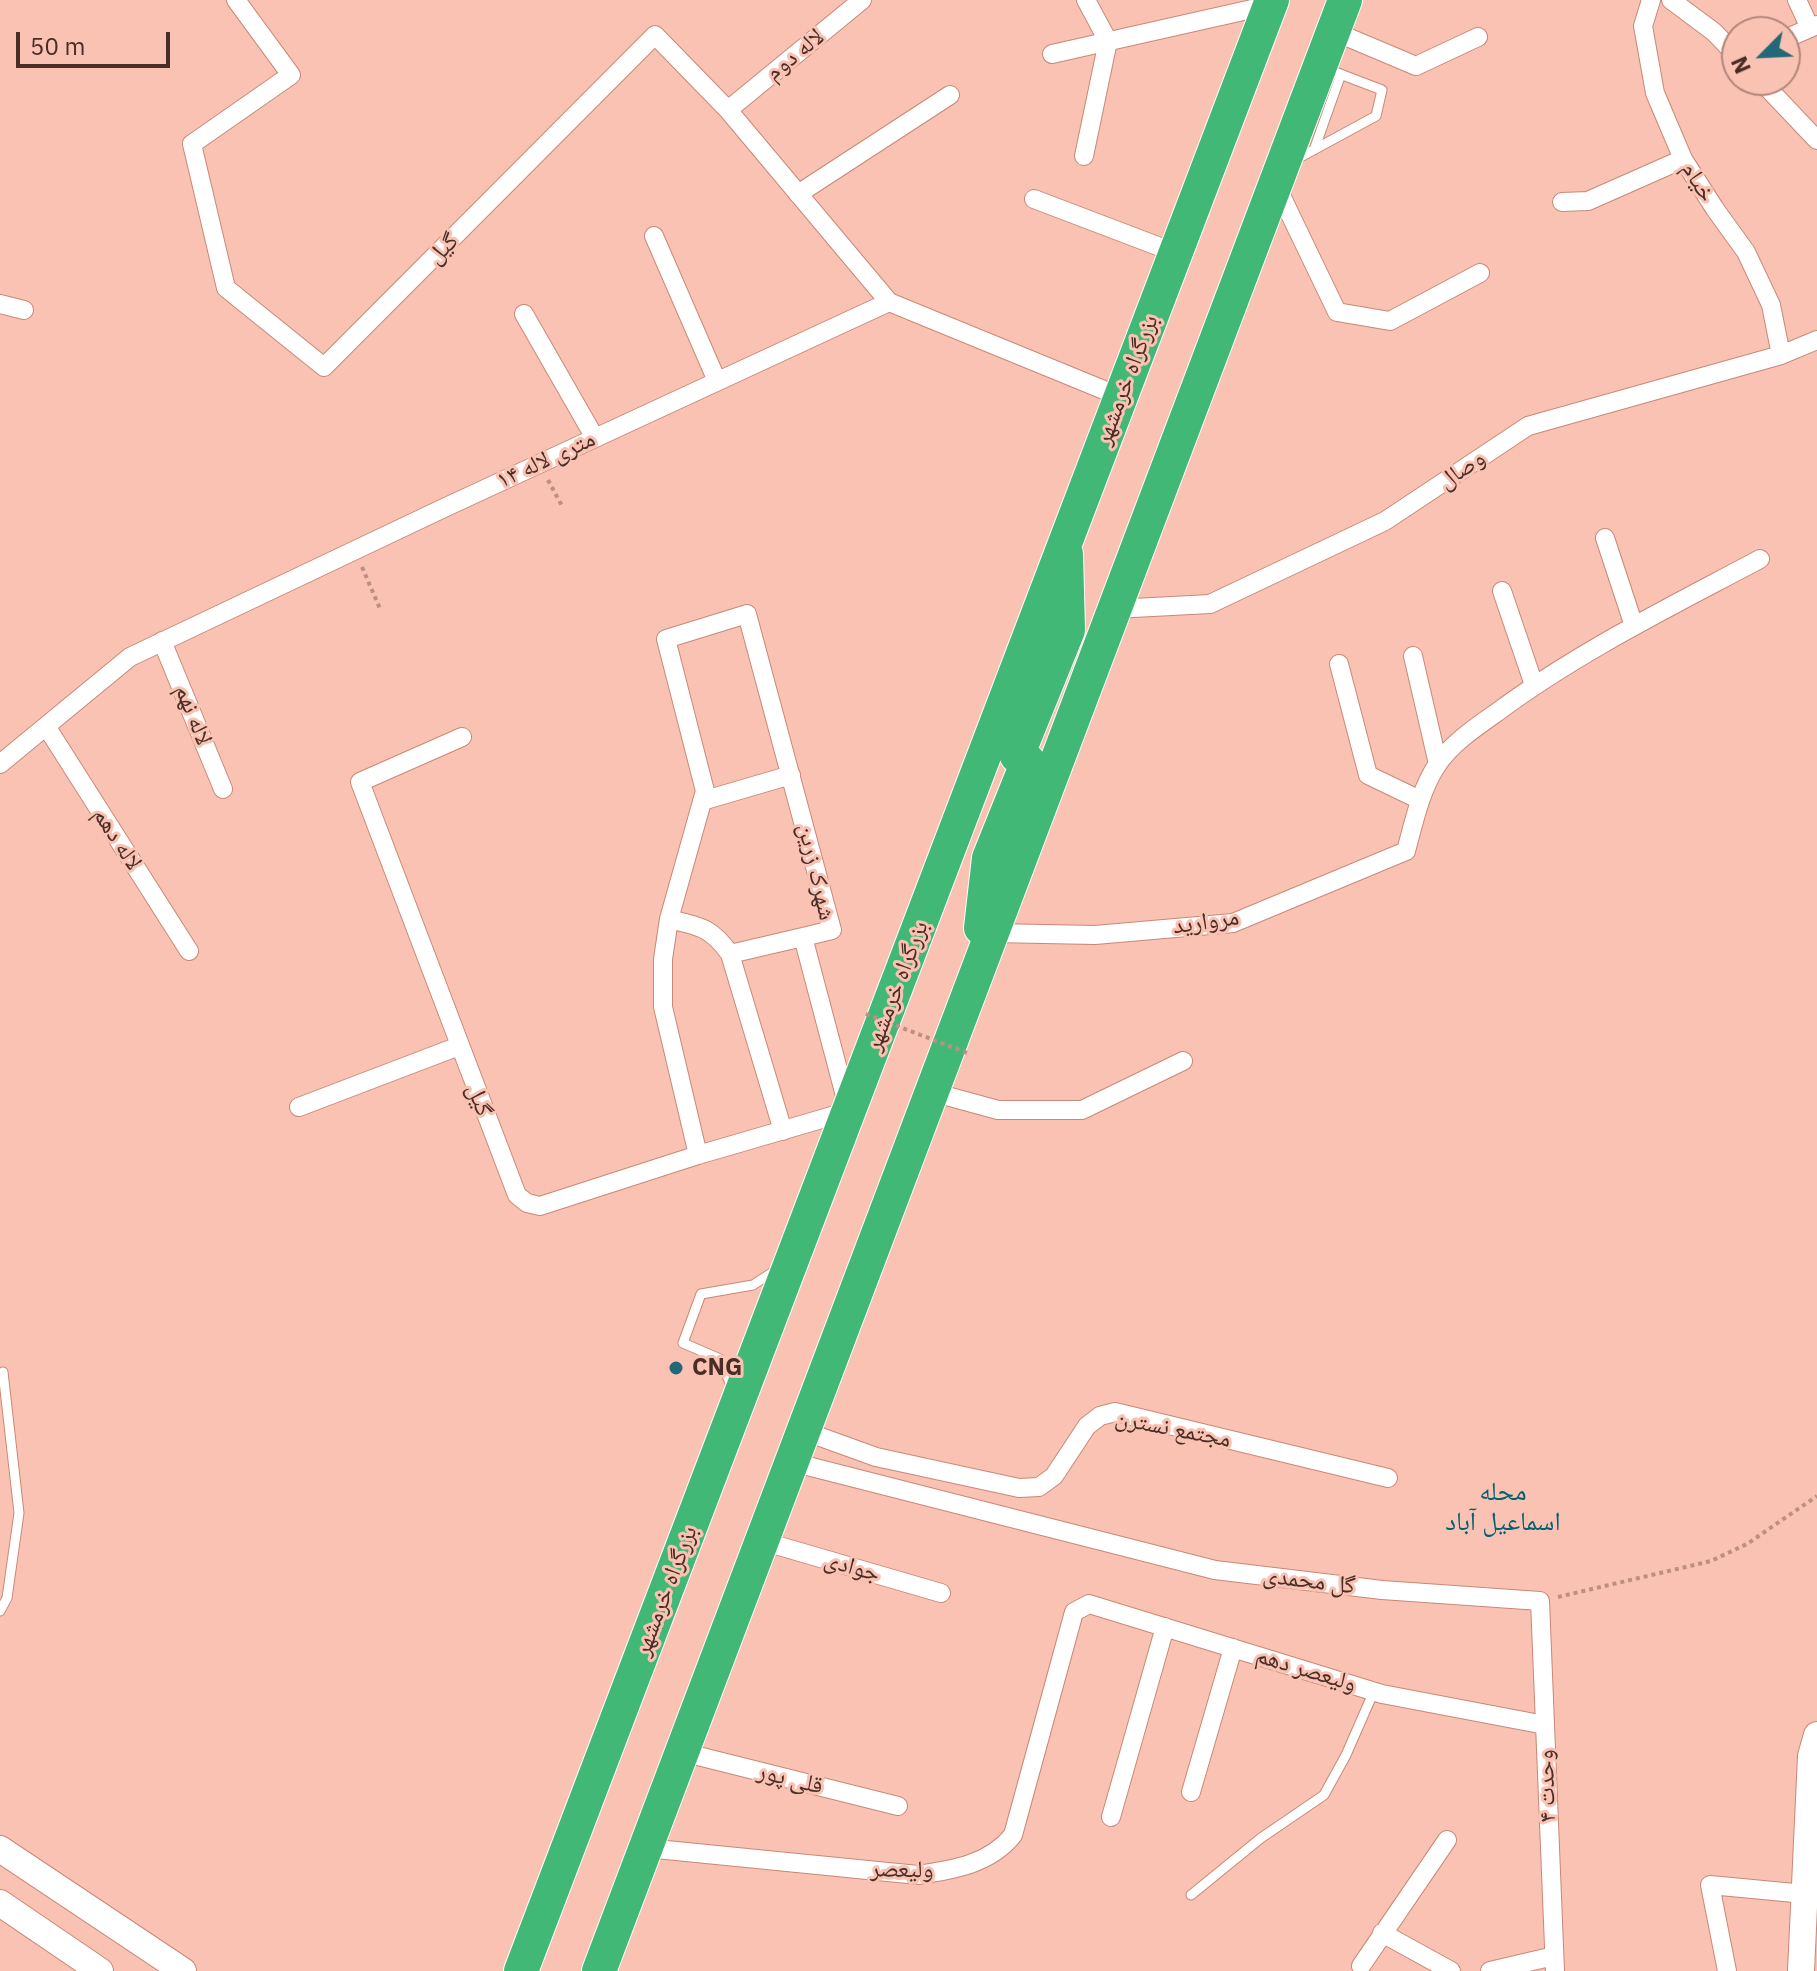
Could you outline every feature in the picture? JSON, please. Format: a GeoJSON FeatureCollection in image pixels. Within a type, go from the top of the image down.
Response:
{"type":"FeatureCollection","features":[{"type":"Feature","properties":{"kind":"highway","name":"بزرگراه خرمشهر"},"geometry":{"type":"LineString","coordinates":[[521,1971],[849,1111],[1022,758],[1114,609],[1278,176],[1330,70],[1333,31],[1345,0]]}},
{"type":"Feature","properties":{"kind":"highway","name":"بزرگراه خرمشهر"},"geometry":{"type":"LineString","coordinates":[[599,1971],[992,933],[1022,758],[1066,542],[1271,2]]}},
{"type":"Feature","properties":{"kind":"highway"},"geometry":{"type":"LineString","coordinates":[[976,976],[989,858],[1022,758]]}},
{"type":"Feature","properties":{"kind":"main road"},"geometry":{"type":"LineString","coordinates":[[1801,1971],[1811,1756],[1817,1735]]}},
{"type":"Feature","properties":{"kind":"main road"},"geometry":{"type":"LineString","coordinates":[[0,1849],[183,1971]]}},
{"type":"Feature","properties":{"kind":"main road"},"geometry":{"type":"LineString","coordinates":[[0,1903],[100,1971]]}},
{"type":"Feature","properties":{"kind":"street","name":"گیل"},"geometry":{"type":"LineString","coordinates":[[236,0],[291,75],[192,144],[226,288],[324,367],[655,35],[728,110],[889,302]]}},
{"type":"Feature","properties":{"kind":"street","name":"لاله دوم"},"geometry":{"type":"LineString","coordinates":[[728,110],[862,0]]}},
{"type":"Feature","properties":{"kind":"street"},"geometry":{"type":"LineString","coordinates":[[1084,156],[1108,41],[1086,0]]}},
{"type":"Feature","properties":{"kind":"street","name":"خیام"},"geometry":{"type":"LineString","coordinates":[[1651,0],[1643,26],[1655,93],[1683,159],[1746,252],[1771,305],[1781,355]]}},
{"type":"Feature","properties":{"kind":"street"},"geometry":{"type":"LineString","coordinates":[[1671,0],[1721,39]]}},
{"type":"Feature","properties":{"kind":"street"},"geometry":{"type":"LineString","coordinates":[[1797,0],[1813,26]]}},
{"type":"Feature","properties":{"kind":"street"},"geometry":{"type":"LineString","coordinates":[[1052,54],[1271,2]]}},
{"type":"Feature","properties":{"kind":"street"},"geometry":{"type":"LineString","coordinates":[[1333,31],[1416,66],[1478,37]]}},
{"type":"Feature","properties":{"kind":"street"},"geometry":{"type":"LineString","coordinates":[[798,194],[950,95]]}},
{"type":"Feature","properties":{"kind":"street"},"geometry":{"type":"LineString","coordinates":[[1775,96],[1817,140]]}},
{"type":"Feature","properties":{"kind":"street"},"geometry":{"type":"LineString","coordinates":[[1562,202],[1588,201],[1683,159]]}},
{"type":"Feature","properties":{"kind":"street"},"geometry":{"type":"LineString","coordinates":[[1278,176],[1337,312],[1390,321],[1480,273]]}},
{"type":"Feature","properties":{"kind":"street"},"geometry":{"type":"LineString","coordinates":[[1034,199],[1176,253]]}},
{"type":"Feature","properties":{"kind":"street"},"geometry":{"type":"LineString","coordinates":[[654,236],[717,381]]}},
{"type":"Feature","properties":{"kind":"street"},"geometry":{"type":"LineString","coordinates":[[889,302],[1121,397]]}},
{"type":"Feature","properties":{"kind":"street","name":"۱۴ متری لاله"},"geometry":{"type":"LineString","coordinates":[[0,764],[130,657],[889,302]]}},
{"type":"Feature","properties":{"kind":"street"},"geometry":{"type":"LineString","coordinates":[[0,304],[24,310]]}},
{"type":"Feature","properties":{"kind":"street"},"geometry":{"type":"LineString","coordinates":[[524,314],[595,438]]}},
{"type":"Feature","properties":{"kind":"street","name":"وصال"},"geometry":{"type":"LineString","coordinates":[[1114,609],[1210,604],[1385,521],[1528,426],[1781,355],[1817,340]]}},
{"type":"Feature","properties":{"kind":"street"},"geometry":{"type":"LineString","coordinates":[[1605,538],[1634,626]]}},
{"type":"Feature","properties":{"kind":"street"},"geometry":{"type":"LineString","coordinates":[[1339,664],[1368,775],[1420,800],[1438,764],[1469,733],[1534,685],[1634,626],[1760,559]]}},
{"type":"Feature","properties":{"kind":"street"},"geometry":{"type":"LineString","coordinates":[[1502,591],[1534,685]]}},
{"type":"Feature","properties":{"kind":"street","name":"شهرک زرین"},"geometry":{"type":"LineString","coordinates":[[702,801],[705,791],[703,778],[666,639],[747,614],[832,930],[803,937],[849,1111]]}},
{"type":"Feature","properties":{"kind":"street","name":"لاله نهم"},"geometry":{"type":"LineString","coordinates":[[162,641],[223,789]]}},
{"type":"Feature","properties":{"kind":"street"},"geometry":{"type":"LineString","coordinates":[[1413,656],[1438,764]]}},
{"type":"Feature","properties":{"kind":"street","name":"لاله دهم"},"geometry":{"type":"LineString","coordinates":[[46,726],[189,951]]}},
{"type":"Feature","properties":{"kind":"street","name":"گیل"},"geometry":{"type":"LineString","coordinates":[[462,737],[360,782],[517,1195],[527,1203],[540,1206],[849,1111]]}},
{"type":"Feature","properties":{"kind":"street"},"geometry":{"type":"LineString","coordinates":[[698,1155],[663,1007],[663,959],[669,919],[702,801],[791,775]]}},
{"type":"Feature","properties":{"kind":"street","name":"مروارید"},"geometry":{"type":"LineString","coordinates":[[992,933],[1095,935],[1233,923],[1406,851],[1420,800]]}},
{"type":"Feature","properties":{"kind":"street"},"geometry":{"type":"LineString","coordinates":[[669,919],[699,926],[718,936],[730,954],[783,1131]]}},
{"type":"Feature","properties":{"kind":"street"},"geometry":{"type":"LineString","coordinates":[[730,954],[803,937]]}},
{"type":"Feature","properties":{"kind":"street"},"geometry":{"type":"LineString","coordinates":[[299,1107],[459,1046]]}},
{"type":"Feature","properties":{"kind":"street"},"geometry":{"type":"LineString","coordinates":[[932,1092],[998,1110],[1082,1110],[1183,1061]]}},
{"type":"Feature","properties":{"kind":"street","name":"مجتمع نسترن"},"geometry":{"type":"LineString","coordinates":[[798,1446],[876,1457],[1019,1488],[1039,1487],[1054,1476],[1087,1426],[1100,1416],[1115,1412],[1388,1478]]}},
{"type":"Feature","properties":{"kind":"street","name":"گل محمدی"},"geometry":{"type":"LineString","coordinates":[[798,1446],[1215,1570],[1382,1590],[1540,1601]]}},
{"type":"Feature","properties":{"kind":"street","name":"جوادی"},"geometry":{"type":"LineString","coordinates":[[762,1541],[941,1593]]}},
{"type":"Feature","properties":{"kind":"street","name":"وحدت ۴"},"geometry":{"type":"LineString","coordinates":[[1540,1601],[1555,1964]]}},
{"type":"Feature","properties":{"kind":"street","name":"ولیعصر دهم"},"geometry":{"type":"LineString","coordinates":[[1074,1612],[1089,1604],[1374,1691],[1545,1725]]}},
{"type":"Feature","properties":{"kind":"street","name":"ولیعصر"},"geometry":{"type":"LineString","coordinates":[[646,1848],[918,1875],[942,1872],[1001,1850],[1013,1835],[1074,1612]]}},
{"type":"Feature","properties":{"kind":"street"},"geometry":{"type":"LineString","coordinates":[[1111,1817],[1165,1627]]}},
{"type":"Feature","properties":{"kind":"street"},"geometry":{"type":"LineString","coordinates":[[1191,1792],[1233,1648]]}},
{"type":"Feature","properties":{"kind":"street","name":"قلی پور"},"geometry":{"type":"LineString","coordinates":[[682,1752],[898,1806]]}},
{"type":"Feature","properties":{"kind":"street"},"geometry":{"type":"LineString","coordinates":[[1361,1966],[1447,1840]]}},
{"type":"Feature","properties":{"kind":"street"},"geometry":{"type":"LineString","coordinates":[[1727,1971],[1710,1885],[1805,1894]]}},
{"type":"Feature","properties":{"kind":"street"},"geometry":{"type":"LineString","coordinates":[[1382,1933],[1451,1971]]}},
{"type":"Feature","properties":{"kind":"street"},"geometry":{"type":"LineString","coordinates":[[1490,1971],[1555,1964]]}},
{"type":"Feature","properties":{"kind":"lane"},"geometry":{"type":"LineString","coordinates":[[1278,176],[1314,150],[1376,116],[1382,90],[1330,70],[1314,150]]}},
{"type":"Feature","properties":{"kind":"lane"},"geometry":{"type":"LineString","coordinates":[[738,1402],[720,1359],[683,1343],[701,1294],[753,1285],[792,1260]]}},
{"type":"Feature","properties":{"kind":"lane"},"geometry":{"type":"LineString","coordinates":[[0,1611],[7,1598],[14,1564],[19,1513],[3,1372]]}},
{"type":"Feature","properties":{"kind":"lane"},"geometry":{"type":"LineString","coordinates":[[1191,1895],[1261,1838],[1324,1795],[1346,1755],[1374,1691]]}},
{"type":"Feature","properties":{"kind":"path"},"geometry":{"type":"LineString","coordinates":[[540,463],[562,506]]}},
{"type":"Feature","properties":{"kind":"path"},"geometry":{"type":"LineString","coordinates":[[355,550],[381,611]]}},
{"type":"Feature","properties":{"kind":"path"},"geometry":{"type":"LineString","coordinates":[[866,1014],[970,1054]]}},
{"type":"Feature","properties":{"kind":"path"},"geometry":{"type":"LineString","coordinates":[[1540,1601],[1711,1561],[1747,1544],[1817,1496]]}},
{"type":"Feature","properties":{"kind":"place","name":"CNG"},"geometry":{"type":"Point","coordinates":[676,1368]}},
{"type":"Feature","properties":{"kind":"district","name":"محله اسماعیل آباد"},"geometry":{"type":"Point","coordinates":[1503,1507]}}]}
